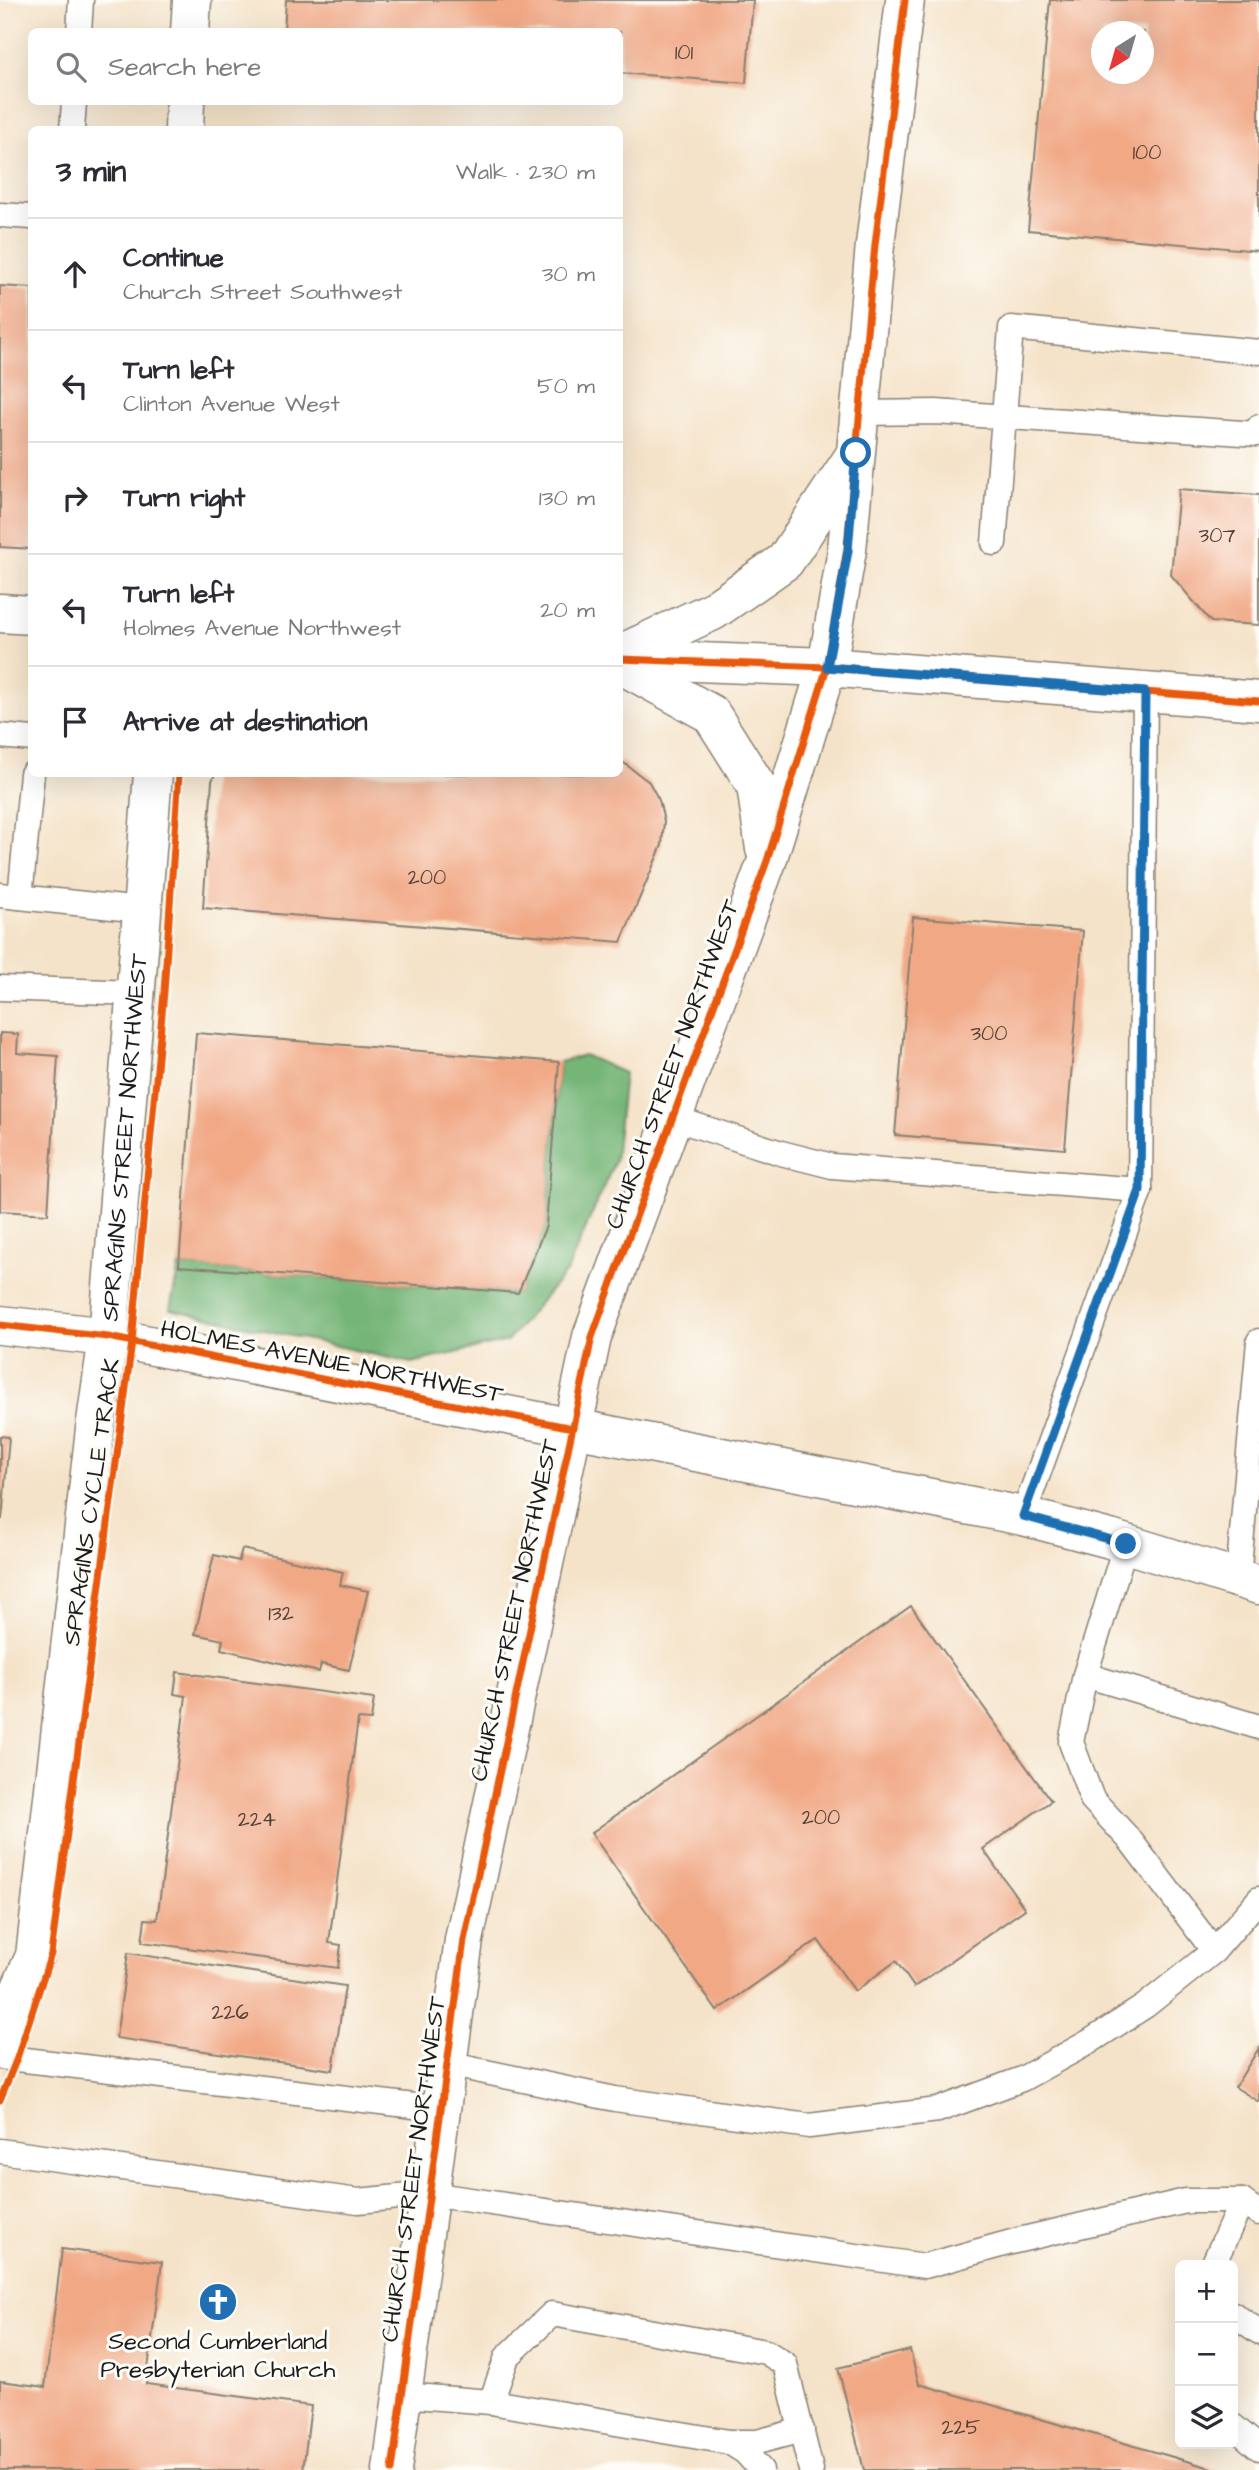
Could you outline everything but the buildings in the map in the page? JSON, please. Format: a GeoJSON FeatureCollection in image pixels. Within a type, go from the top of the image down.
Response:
{"type":"FeatureCollection","features":[{"type":"Feature","properties":{"kind":"street"},"geometry":{"type":"LineString","coordinates":[[190,28],[191,0]]}},
{"type":"Feature","properties":{"kind":"street","name":"CHURCH STREET NORTHWEST"},"geometry":{"type":"LineString","coordinates":[[392,2470],[464,1940],[592,1337],[767,861],[827,667],[848,551],[876,232],[905,0]]}},
{"type":"Feature","properties":{"kind":"street"},"geometry":{"type":"LineString","coordinates":[[184,126],[185,105]]}},
{"type":"Feature","properties":{"kind":"street"},"geometry":{"type":"LineString","coordinates":[[623,657],[713,611],[785,561],[856,453]]}},
{"type":"Feature","properties":{"kind":"street"},"geometry":{"type":"LineString","coordinates":[[0,613],[28,615]]}},
{"type":"Feature","properties":{"kind":"street"},"geometry":{"type":"LineString","coordinates":[[623,659],[827,667],[1259,701]]}},
{"type":"Feature","properties":{"kind":"street"},"geometry":{"type":"LineString","coordinates":[[623,661],[711,714],[756,785],[767,861]]}},
{"type":"Feature","properties":{"kind":"street","name":"SPRAGINS STREET NORTHWEST"},"geometry":{"type":"LineString","coordinates":[[0,2035],[35,1956],[95,1429],[108,1337],[153,777]]}},
{"type":"Feature","properties":{"kind":"street","name":"HOLMES AVENUE NORTHWEST"},"geometry":{"type":"LineString","coordinates":[[0,1325],[108,1337],[1023,1516],[1248,1581]]}},
{"type":"Feature","properties":{"kind":"lane"},"geometry":{"type":"LineString","coordinates":[[79,28],[81,0]]}},
{"type":"Feature","properties":{"kind":"lane"},"geometry":{"type":"LineString","coordinates":[[72,126],[74,105]]}},
{"type":"Feature","properties":{"kind":"lane"},"geometry":{"type":"LineString","coordinates":[[0,215],[28,216]]}},
{"type":"Feature","properties":{"kind":"lane"},"geometry":{"type":"LineString","coordinates":[[994,543],[1011,328],[1259,352]]}},
{"type":"Feature","properties":{"kind":"lane"},"geometry":{"type":"LineString","coordinates":[[860,413],[936,412],[1257,434],[1259,427]]}},
{"type":"Feature","properties":{"kind":"lane"},"geometry":{"type":"LineString","coordinates":[[1023,1516],[1140,1190],[1145,692]]}},
{"type":"Feature","properties":{"kind":"lane"},"geometry":{"type":"LineString","coordinates":[[0,736],[28,739]]}},
{"type":"Feature","properties":{"kind":"lane"},"geometry":{"type":"LineString","coordinates":[[31,777],[10,896],[141,910]]}},
{"type":"Feature","properties":{"kind":"lane"},"geometry":{"type":"LineString","coordinates":[[0,988],[135,993]]}},
{"type":"Feature","properties":{"kind":"lane"},"geometry":{"type":"LineString","coordinates":[[673,1118],[780,1153],[832,1166],[1140,1190]]}},
{"type":"Feature","properties":{"kind":"lane"},"geometry":{"type":"LineString","coordinates":[[1248,1581],[1259,1341]]}},
{"type":"Feature","properties":{"kind":"lane"},"geometry":{"type":"LineString","coordinates":[[1126,1544],[1085,1675],[1071,1742],[1092,1799],[1130,1840],[1214,1951]]}},
{"type":"Feature","properties":{"kind":"lane"},"geometry":{"type":"LineString","coordinates":[[1085,1675],[1259,1727]]}},
{"type":"Feature","properties":{"kind":"lane"},"geometry":{"type":"LineString","coordinates":[[447,2064],[615,2099],[809,2126],[938,2110],[1022,2079],[1089,2042],[1145,2006],[1214,1951],[1259,1899]]}},
{"type":"Feature","properties":{"kind":"lane"},"geometry":{"type":"LineString","coordinates":[[0,2057],[440,2109]]}},
{"type":"Feature","properties":{"kind":"lane"},"geometry":{"type":"LineString","coordinates":[[0,2151],[358,2201],[429,2194],[925,2266],[1015,2241],[1186,2201],[1251,2207],[1216,2260]]}},
{"type":"Feature","properties":{"kind":"lane"},"geometry":{"type":"LineString","coordinates":[[491,2402],[507,2357],[552,2314],[766,2352],[785,2364],[811,2470]]}},
{"type":"Feature","properties":{"kind":"lane"},"geometry":{"type":"LineString","coordinates":[[1238,2317],[1259,2332]]}},
{"type":"Feature","properties":{"kind":"lane"},"geometry":{"type":"LineString","coordinates":[[402,2395],[491,2402],[729,2442],[757,2442],[802,2430]]}},
{"type":"Feature","properties":{"kind":"lane"},"geometry":{"type":"LineString","coordinates":[[1238,2430],[1259,2448]]}},
{"type":"Feature","properties":{"kind":"lane"},"geometry":{"type":"LineString","coordinates":[[729,2442],[745,2452],[761,2470]]}},
{"type":"Feature","properties":{"kind":"green space"},"geometry":{"type":"Polygon","coordinates":[[[584,1055],[624,1073],[615,1161],[567,1271],[507,1341],[412,1363],[170,1309],[179,1266],[518,1293],[546,1225],[559,1062],[584,1055]]]}},
{"type":"Feature","properties":{"kind":"cycle path"},"geometry":{"type":"LineString","coordinates":[[392,2470],[464,1940],[592,1337],[767,861],[827,667],[847,550],[875,245],[905,0]]}},
{"type":"Feature","properties":{"kind":"cycle path"},"geometry":{"type":"LineString","coordinates":[[623,659],[827,667],[1259,701]]}},
{"type":"Feature","properties":{"kind":"cycle path","name":"SPRAGINS CYCLE TRACK"},"geometry":{"type":"LineString","coordinates":[[0,2100],[17,2058],[51,1954],[132,1342],[164,992],[179,777]]}},
{"type":"Feature","properties":{"kind":"cycle path"},"geometry":{"type":"LineString","coordinates":[[0,1325],[108,1337],[573,1428]]}},
{"type":"Feature","properties":{"kind":"place","name":"Second Cumberland Presbyterian Church"},"geometry":{"type":"Point","coordinates":[218,2302]}},
{"type":"Feature","properties":{"kind":"route"},"geometry":{"type":"LineString","coordinates":[[856,453],[848,551],[827,667],[1145,692],[1140,1190],[1023,1516],[1126,1544]]}}]}
